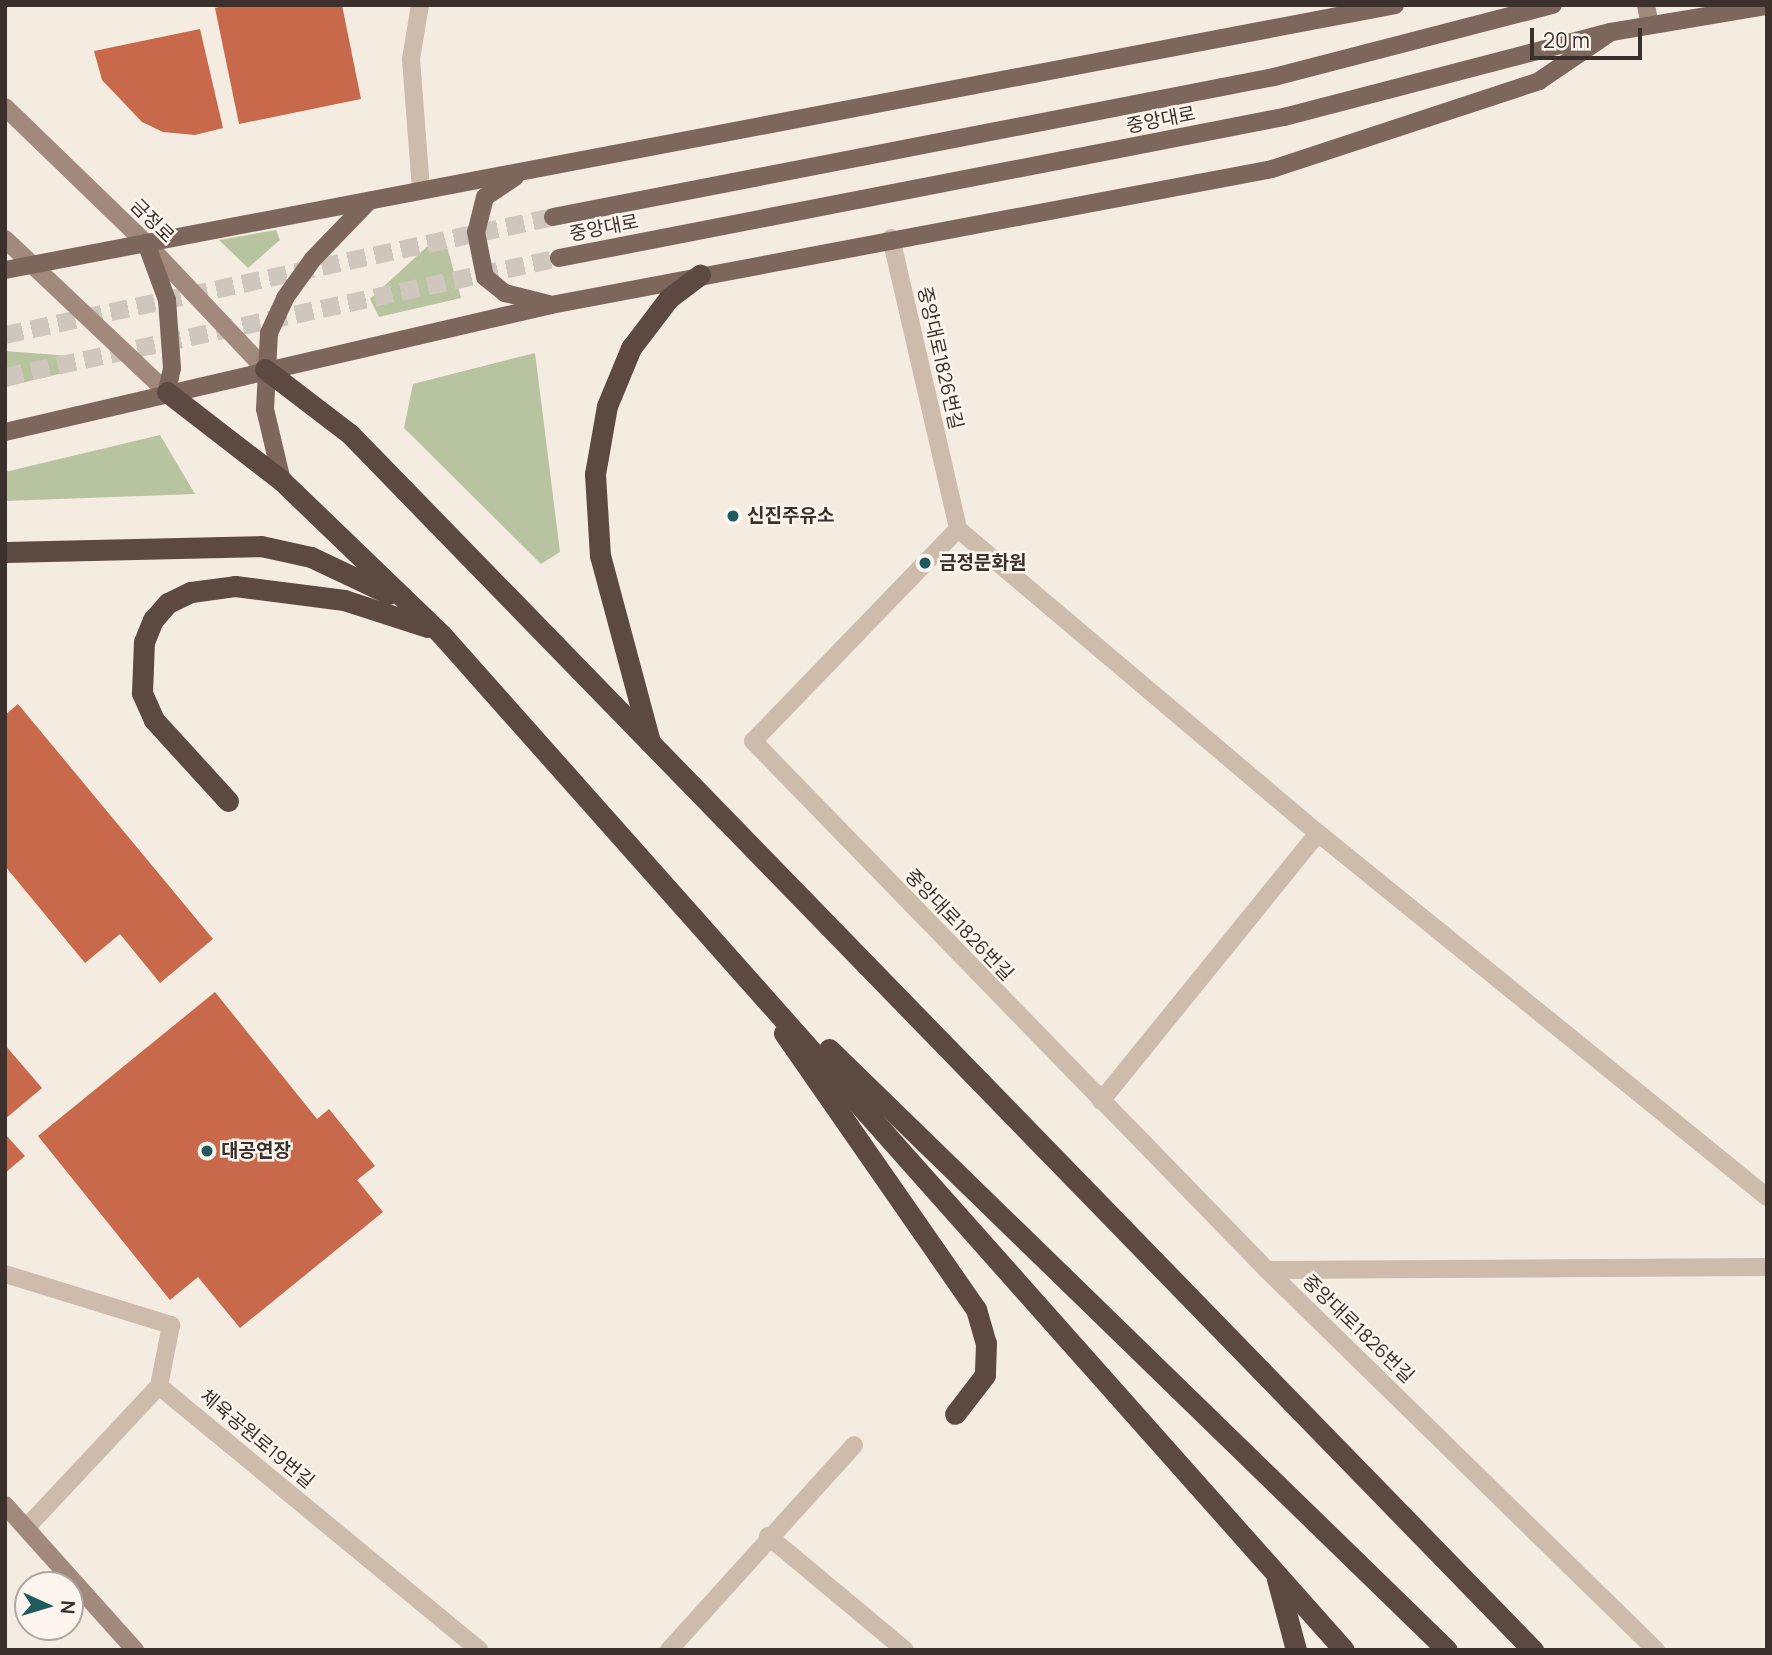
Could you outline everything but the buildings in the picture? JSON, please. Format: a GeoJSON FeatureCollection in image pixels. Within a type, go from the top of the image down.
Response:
{"type":"FeatureCollection","features":[{"type":"Feature","properties":{"kind":"highway"},"geometry":{"type":"LineString","coordinates":[[651,744],[600,556],[595,474],[607,406],[631,348],[669,298],[700,275]]}},
{"type":"Feature","properties":{"kind":"highway"},"geometry":{"type":"LineString","coordinates":[[265,369],[350,434],[1533,1650]]}},
{"type":"Feature","properties":{"kind":"highway"},"geometry":{"type":"LineString","coordinates":[[167,392],[282,481],[441,634],[726,951],[1344,1650]]}},
{"type":"Feature","properties":{"kind":"highway"},"geometry":{"type":"LineString","coordinates":[[5,552],[207,545],[286,550],[363,580],[441,634]]}},
{"type":"Feature","properties":{"kind":"highway"},"geometry":{"type":"LineString","coordinates":[[228,801],[154,720],[142,693],[144,642],[153,620],[168,603],[205,588],[248,588],[353,602],[441,634]]}},
{"type":"Feature","properties":{"kind":"highway"},"geometry":{"type":"LineString","coordinates":[[726,951],[976,1309],[986,1343],[985,1376],[955,1414]]}},
{"type":"Feature","properties":{"kind":"highway"},"geometry":{"type":"LineString","coordinates":[[726,951],[1447,1650]]}},
{"type":"Feature","properties":{"kind":"highway"},"geometry":{"type":"LineString","coordinates":[[1274,1571],[1296,1650]]}},
{"type":"Feature","properties":{"kind":"main road"},"geometry":{"type":"LineString","coordinates":[[5,270],[1395,5]]}},
{"type":"Feature","properties":{"kind":"main road","name":"중앙대로"},"geometry":{"type":"LineString","coordinates":[[553,217],[1274,77],[1553,5]]}},
{"type":"Feature","properties":{"kind":"main road"},"geometry":{"type":"LineString","coordinates":[[1646,5],[1650,25]]}},
{"type":"Feature","properties":{"kind":"main road","name":"중앙대로"},"geometry":{"type":"LineString","coordinates":[[559,258],[1284,117],[1611,32],[1767,6]]}},
{"type":"Feature","properties":{"kind":"main road"},"geometry":{"type":"LineString","coordinates":[[5,432],[265,369],[551,305],[891,238],[1272,169],[1539,81],[1611,32]]}},
{"type":"Feature","properties":{"kind":"main road","name":"금정로"},"geometry":{"type":"LineString","coordinates":[[5,107],[146,243],[265,369]]}},
{"type":"Feature","properties":{"kind":"main road"},"geometry":{"type":"LineString","coordinates":[[521,173],[485,197],[476,232],[485,277],[505,293],[551,305]]}},
{"type":"Feature","properties":{"kind":"main road"},"geometry":{"type":"LineString","coordinates":[[282,481],[269,433],[265,369],[269,332],[285,298],[329,240],[369,201]]}},
{"type":"Feature","properties":{"kind":"main road"},"geometry":{"type":"LineString","coordinates":[[5,239],[167,392]]}},
{"type":"Feature","properties":{"kind":"main road"},"geometry":{"type":"LineString","coordinates":[[146,243],[167,300],[172,368],[167,392]]}},
{"type":"Feature","properties":{"kind":"main road"},"geometry":{"type":"LineString","coordinates":[[5,1505],[135,1650]]}},
{"type":"Feature","properties":{"kind":"street"},"geometry":{"type":"LineString","coordinates":[[420,5],[411,59],[421,190]]}},
{"type":"Feature","properties":{"kind":"street","name":"중앙대로1826번길"},"geometry":{"type":"LineString","coordinates":[[891,238],[958,529],[753,741],[1101,1101]]}},
{"type":"Feature","properties":{"kind":"street"},"geometry":{"type":"LineString","coordinates":[[958,529],[1318,833],[1767,1197]]}},
{"type":"Feature","properties":{"kind":"street"},"geometry":{"type":"LineString","coordinates":[[1267,1270],[1101,1101],[1318,833]]}},
{"type":"Feature","properties":{"kind":"street","name":"중앙대로1826번길"},"geometry":{"type":"LineString","coordinates":[[1267,1270],[1767,1267]]}},
{"type":"Feature","properties":{"kind":"street","name":"중앙대로1826번길"},"geometry":{"type":"LineString","coordinates":[[1267,1270],[1656,1650]]}},
{"type":"Feature","properties":{"kind":"street"},"geometry":{"type":"LineString","coordinates":[[5,1274],[171,1325],[159,1385],[26,1528]]}},
{"type":"Feature","properties":{"kind":"street","name":"체육공원로19번길"},"geometry":{"type":"LineString","coordinates":[[159,1385],[479,1650]]}},
{"type":"Feature","properties":{"kind":"street"},"geometry":{"type":"LineString","coordinates":[[676,1647],[768,1536],[854,1445]]}},
{"type":"Feature","properties":{"kind":"street"},"geometry":{"type":"LineString","coordinates":[[768,1536],[905,1650]]}},
{"type":"Feature","properties":{"kind":"green space"},"geometry":{"type":"Polygon","coordinates":[[[276,230],[280,240],[248,268],[219,240],[276,230]]]}},
{"type":"Feature","properties":{"kind":"green space"},"geometry":{"type":"Polygon","coordinates":[[[443,232],[461,298],[379,317],[370,299],[443,232]]]}},
{"type":"Feature","properties":{"kind":"green space"},"geometry":{"type":"Polygon","coordinates":[[[5,351],[70,356],[71,371],[5,387],[5,351]]]}},
{"type":"Feature","properties":{"kind":"green space"},"geometry":{"type":"Polygon","coordinates":[[[535,353],[560,552],[541,564],[404,428],[413,384],[535,353]]]}},
{"type":"Feature","properties":{"kind":"green space"},"geometry":{"type":"Polygon","coordinates":[[[160,435],[195,494],[5,501],[5,472],[160,435]]]}},
{"type":"Feature","properties":{"kind":"tunnel"},"geometry":{"type":"LineString","coordinates":[[5,335],[553,217]]}},
{"type":"Feature","properties":{"kind":"tunnel"},"geometry":{"type":"LineString","coordinates":[[5,377],[559,258]]}},
{"type":"Feature","properties":{"kind":"place","name":"신진주유소"},"geometry":{"type":"Point","coordinates":[733,516]}},
{"type":"Feature","properties":{"kind":"place","name":"금정문화원"},"geometry":{"type":"Point","coordinates":[925,563]}},
{"type":"Feature","properties":{"kind":"place","name":"대공연장"},"geometry":{"type":"Point","coordinates":[207,1151]}}]}
